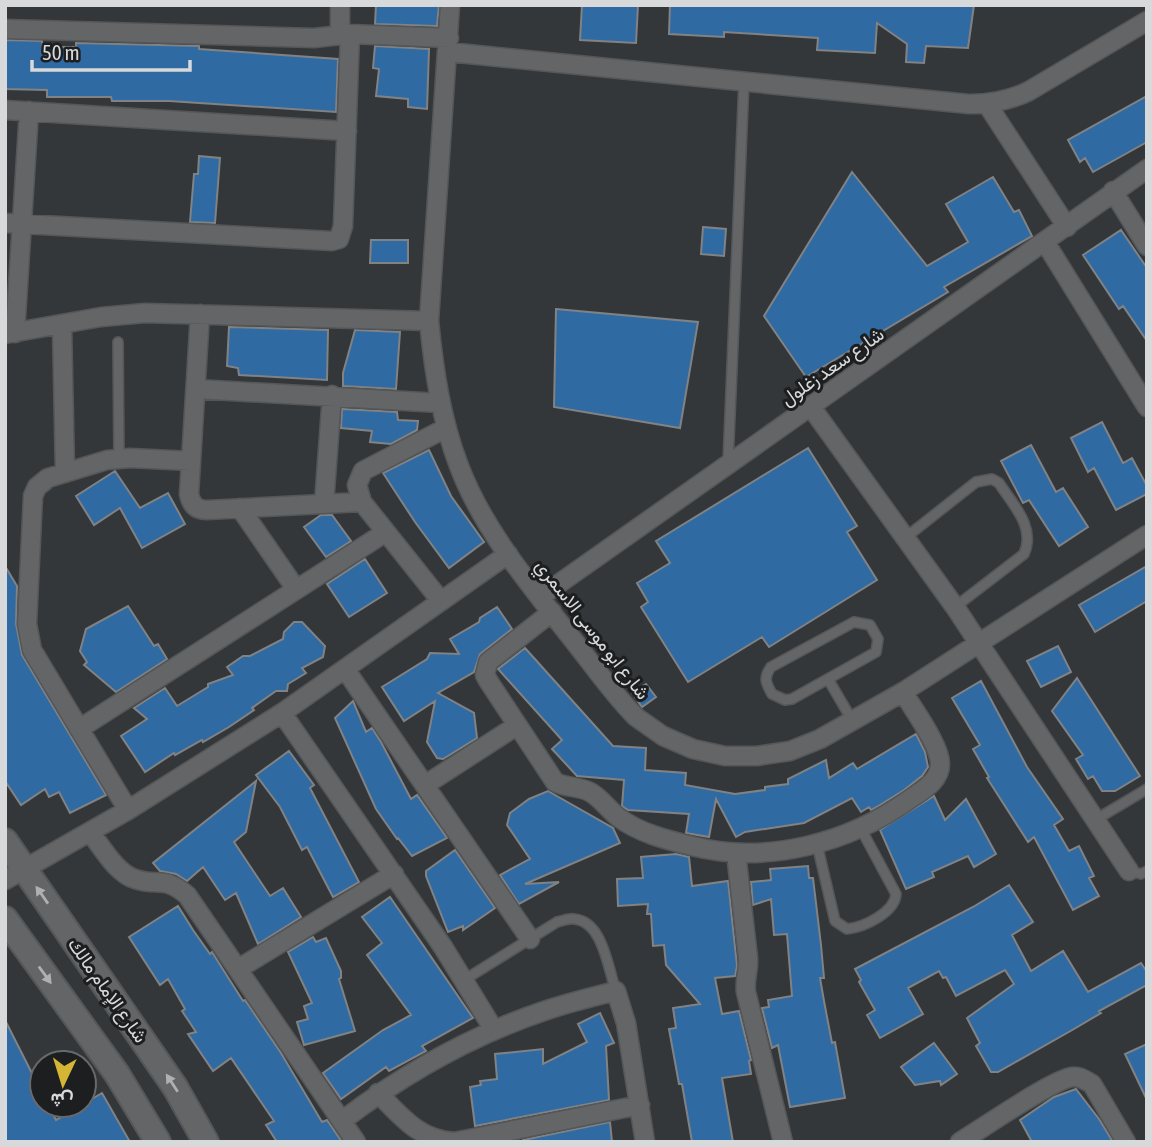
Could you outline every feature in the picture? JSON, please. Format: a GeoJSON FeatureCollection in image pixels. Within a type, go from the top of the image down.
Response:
{"type":"FeatureCollection","features":[{"type":"Feature","properties":{"kind":"street"},"geometry":{"type":"LineString","coordinates":[[14,224],[332,241],[339,239],[343,226],[347,131],[345,34],[340,5]]}},
{"type":"Feature","properties":{"kind":"street","name":"شارع ابو موسى الاسمري"},"geometry":{"type":"LineString","coordinates":[[450,5],[429,321],[434,373],[446,428],[459,468],[481,513],[540,597],[636,717],[663,736],[693,749],[725,756],[757,757],[790,751],[820,739],[903,692],[1147,535]]}},
{"type":"Feature","properties":{"kind":"street"},"geometry":{"type":"LineString","coordinates":[[5,29],[314,38],[345,34],[744,81],[987,104],[1029,92],[1147,21]]}},
{"type":"Feature","properties":{"kind":"street"},"geometry":{"type":"LineString","coordinates":[[987,104],[1066,227]]}},
{"type":"Feature","properties":{"kind":"street"},"geometry":{"type":"LineString","coordinates":[[5,110],[347,131]]}},
{"type":"Feature","properties":{"kind":"street"},"geometry":{"type":"LineString","coordinates":[[29,111],[14,224],[10,334],[123,314],[429,321]]}},
{"type":"Feature","properties":{"kind":"street","name":"شارع سعد زغلول"},"geometry":{"type":"LineString","coordinates":[[540,597],[1147,169]]}},
{"type":"Feature","properties":{"kind":"street"},"geometry":{"type":"LineString","coordinates":[[1113,191],[1147,246]]}},
{"type":"Feature","properties":{"kind":"street"},"geometry":{"type":"LineString","coordinates":[[1045,242],[1147,407]]}},
{"type":"Feature","properties":{"kind":"street"},"geometry":{"type":"LineString","coordinates":[[200,314],[191,461],[190,494],[193,504],[201,510],[362,502]]}},
{"type":"Feature","properties":{"kind":"street"},"geometry":{"type":"LineString","coordinates":[[62,324],[65,473]]}},
{"type":"Feature","properties":{"kind":"street"},"geometry":{"type":"LineString","coordinates":[[195,389],[440,402]]}},
{"type":"Feature","properties":{"kind":"street"},"geometry":{"type":"LineString","coordinates":[[324,504],[332,395]]}},
{"type":"Feature","properties":{"kind":"street"},"geometry":{"type":"LineString","coordinates":[[811,407],[955,607],[1095,820],[1138,871]]}},
{"type":"Feature","properties":{"kind":"street"},"geometry":{"type":"LineString","coordinates":[[441,601],[362,502],[357,485],[363,471],[446,428]]}},
{"type":"Feature","properties":{"kind":"street"},"geometry":{"type":"LineString","coordinates":[[128,810],[36,659],[29,640],[27,624],[33,496],[42,481],[119,458],[191,461]]}},
{"type":"Feature","properties":{"kind":"street"},"geometry":{"type":"LineString","coordinates":[[240,508],[296,589]]}},
{"type":"Feature","properties":{"kind":"street"},"geometry":{"type":"LineString","coordinates":[[79,729],[386,532]]}},
{"type":"Feature","properties":{"kind":"street"},"geometry":{"type":"LineString","coordinates":[[14,874],[128,810],[282,713],[508,554]]}},
{"type":"Feature","properties":{"kind":"street"},"geometry":{"type":"LineString","coordinates":[[552,612],[493,657],[485,668],[489,682],[555,782],[594,794],[619,818],[639,830],[695,847],[736,853],[777,852],[817,844],[860,829],[894,811],[936,779],[940,764],[936,749],[903,692]]}},
{"type":"Feature","properties":{"kind":"street"},"geometry":{"type":"LineString","coordinates":[[345,669],[530,939]]}},
{"type":"Feature","properties":{"kind":"street"},"geometry":{"type":"LineString","coordinates":[[282,713],[394,874],[464,979],[494,1030]]}},
{"type":"Feature","properties":{"kind":"street"},"geometry":{"type":"LineString","coordinates":[[425,785],[516,726]]}},
{"type":"Feature","properties":{"kind":"street"},"geometry":{"type":"LineString","coordinates":[[90,832],[122,873],[134,879],[169,883],[187,895],[356,1142]]}},
{"type":"Feature","properties":{"kind":"street","name":"شارع الإمام مالك"},"geometry":{"type":"LineString","coordinates":[[5,841],[14,874],[153,1054],[206,1142]]}},
{"type":"Feature","properties":{"kind":"street"},"geometry":{"type":"LineString","coordinates":[[736,853],[749,967],[746,992],[783,1142]]}},
{"type":"Feature","properties":{"kind":"street"},"geometry":{"type":"LineString","coordinates":[[238,969],[394,874]]}},
{"type":"Feature","properties":{"kind":"street"},"geometry":{"type":"LineString","coordinates":[[5,919],[117,1074],[158,1142]]}},
{"type":"Feature","properties":{"kind":"street"},"geometry":{"type":"LineString","coordinates":[[343,1120],[378,1093],[454,1048],[545,1010],[616,991],[626,1023],[645,1142]]}},
{"type":"Feature","properties":{"kind":"street"},"geometry":{"type":"LineString","coordinates":[[960,1142],[1056,1084],[1074,1077],[1092,1084],[1126,1142]]}},
{"type":"Feature","properties":{"kind":"street"},"geometry":{"type":"LineString","coordinates":[[378,1093],[426,1136],[454,1142],[511,1136],[640,1105]]}},
{"type":"Feature","properties":{"kind":"lane"},"geometry":{"type":"LineString","coordinates":[[728,465],[744,81]]}},
{"type":"Feature","properties":{"kind":"lane"},"geometry":{"type":"LineString","coordinates":[[118,342],[119,458]]}},
{"type":"Feature","properties":{"kind":"lane"},"geometry":{"type":"LineString","coordinates":[[905,537],[976,482],[992,480],[999,484],[1028,528],[1028,545],[1024,554],[955,607]]}},
{"type":"Feature","properties":{"kind":"lane"},"geometry":{"type":"LineString","coordinates":[[855,622],[870,625],[878,639],[876,652],[828,678],[792,699],[785,700],[772,694],[765,681],[766,673],[771,667],[847,625],[855,622]]}},
{"type":"Feature","properties":{"kind":"lane"},"geometry":{"type":"LineString","coordinates":[[828,678],[852,720]]}},
{"type":"Feature","properties":{"kind":"lane"},"geometry":{"type":"LineString","coordinates":[[1095,820],[1147,789]]}},
{"type":"Feature","properties":{"kind":"lane"},"geometry":{"type":"LineString","coordinates":[[817,844],[835,921],[848,929],[855,929],[891,909],[896,902],[896,894],[860,829]]}},
{"type":"Feature","properties":{"kind":"lane"},"geometry":{"type":"LineString","coordinates":[[464,979],[557,922],[572,918],[587,923],[597,935],[616,991]]}},
{"type":"Feature","properties":{"kind":"building"},"geometry":{"type":"Polygon","coordinates":[[[376,5],[439,5],[437,26],[375,24],[376,5]]]}},
{"type":"Feature","properties":{"kind":"building"},"geometry":{"type":"Polygon","coordinates":[[[582,5],[638,5],[636,43],[580,40],[582,5]]]}},
{"type":"Feature","properties":{"kind":"building"},"geometry":{"type":"Polygon","coordinates":[[[670,5],[974,5],[968,48],[926,46],[924,63],[906,62],[907,44],[877,23],[875,53],[817,50],[818,38],[724,32],[724,37],[669,34],[670,5]]]}},
{"type":"Feature","properties":{"kind":"building"},"geometry":{"type":"Polygon","coordinates":[[[5,40],[42,41],[42,47],[76,47],[76,43],[199,46],[199,49],[338,59],[336,112],[169,101],[112,101],[111,97],[47,97],[47,90],[5,89],[5,40]]]}},
{"type":"Feature","properties":{"kind":"building"},"geometry":{"type":"Polygon","coordinates":[[[375,46],[429,49],[427,109],[408,107],[408,99],[376,96],[379,69],[373,68],[375,46]]]}},
{"type":"Feature","properties":{"kind":"building"},"geometry":{"type":"Polygon","coordinates":[[[1147,96],[1147,142],[1093,172],[1085,158],[1080,162],[1068,140],[1147,96]]]}},
{"type":"Feature","properties":{"kind":"building"},"geometry":{"type":"Polygon","coordinates":[[[199,156],[220,158],[215,223],[190,222],[194,174],[198,174],[199,156]]]}},
{"type":"Feature","properties":{"kind":"building"},"geometry":{"type":"Polygon","coordinates":[[[852,172],[927,266],[968,242],[946,204],[993,177],[1014,212],[1019,210],[1032,236],[944,287],[948,292],[806,377],[764,316],[852,172]]]}},
{"type":"Feature","properties":{"kind":"building"},"geometry":{"type":"Polygon","coordinates":[[[703,227],[726,229],[724,256],[701,254],[703,227]]]}},
{"type":"Feature","properties":{"kind":"building"},"geometry":{"type":"Polygon","coordinates":[[[1121,230],[1147,268],[1147,341],[1123,306],[1119,309],[1083,255],[1121,230]]]}},
{"type":"Feature","properties":{"kind":"building"},"geometry":{"type":"Polygon","coordinates":[[[371,240],[408,240],[408,263],[370,263],[371,240]]]}},
{"type":"Feature","properties":{"kind":"building"},"geometry":{"type":"Polygon","coordinates":[[[556,309],[698,322],[680,428],[554,407],[556,309]]]}},
{"type":"Feature","properties":{"kind":"building"},"geometry":{"type":"Polygon","coordinates":[[[229,327],[328,330],[327,380],[239,375],[238,368],[227,366],[229,327]]]}},
{"type":"Feature","properties":{"kind":"building"},"geometry":{"type":"Polygon","coordinates":[[[355,330],[400,332],[396,389],[343,386],[343,373],[355,330]]]}},
{"type":"Feature","properties":{"kind":"building"},"geometry":{"type":"Polygon","coordinates":[[[342,409],[397,412],[398,420],[418,421],[417,430],[391,444],[370,442],[372,431],[341,428],[342,409]]]}},
{"type":"Feature","properties":{"kind":"building"},"geometry":{"type":"Polygon","coordinates":[[[1102,422],[1123,463],[1132,458],[1147,486],[1147,494],[1116,510],[1094,468],[1088,472],[1071,438],[1102,422]]]}},
{"type":"Feature","properties":{"kind":"building"},"geometry":{"type":"Polygon","coordinates":[[[1031,445],[1056,492],[1063,488],[1088,527],[1059,546],[1029,500],[1023,503],[1001,461],[1031,445]]]}},
{"type":"Feature","properties":{"kind":"building"},"geometry":{"type":"Polygon","coordinates":[[[808,448],[857,526],[847,532],[877,580],[769,647],[762,637],[688,682],[641,607],[648,602],[637,583],[670,563],[656,541],[808,448]]]}},
{"type":"Feature","properties":{"kind":"building"},"geometry":{"type":"Polygon","coordinates":[[[429,450],[451,496],[484,542],[449,568],[383,473],[429,450]]]}},
{"type":"Feature","properties":{"kind":"building"},"geometry":{"type":"Polygon","coordinates":[[[115,471],[140,508],[168,493],[185,524],[142,548],[120,508],[94,525],[76,496],[115,471]]]}},
{"type":"Feature","properties":{"kind":"building"},"geometry":{"type":"Polygon","coordinates":[[[321,515],[332,515],[351,541],[326,557],[304,527],[321,515]]]}},
{"type":"Feature","properties":{"kind":"building"},"geometry":{"type":"Polygon","coordinates":[[[365,559],[387,593],[349,617],[327,584],[365,559]]]}},
{"type":"Feature","properties":{"kind":"building"},"geometry":{"type":"Polygon","coordinates":[[[5,566],[17,586],[16,624],[22,655],[106,795],[70,813],[59,792],[49,797],[45,789],[21,805],[5,781],[5,566]]]}},
{"type":"Feature","properties":{"kind":"building"},"geometry":{"type":"Polygon","coordinates":[[[1147,566],[1147,601],[1095,632],[1079,605],[1147,566]]]}},
{"type":"Feature","properties":{"kind":"building"},"geometry":{"type":"Polygon","coordinates":[[[128,606],[154,646],[158,644],[167,659],[116,692],[84,665],[87,662],[80,651],[86,629],[128,606]]]}},
{"type":"Feature","properties":{"kind":"building"},"geometry":{"type":"Polygon","coordinates":[[[497,607],[512,629],[480,654],[474,672],[438,693],[474,713],[477,738],[443,759],[437,758],[427,742],[435,701],[404,721],[382,687],[427,659],[430,653],[459,654],[450,639],[479,622],[480,618],[497,607]]]}},
{"type":"Feature","properties":{"kind":"building"},"geometry":{"type":"Polygon","coordinates":[[[294,622],[302,622],[325,646],[323,657],[302,668],[306,673],[288,684],[287,691],[276,691],[229,727],[203,742],[202,740],[175,755],[174,753],[145,772],[121,736],[147,719],[134,708],[165,688],[177,706],[208,687],[208,684],[233,675],[227,667],[243,656],[250,656],[283,639],[284,632],[294,622]]]}},
{"type":"Feature","properties":{"kind":"building"},"geometry":{"type":"Polygon","coordinates":[[[1058,646],[1071,672],[1041,687],[1027,661],[1058,646]]]}},
{"type":"Feature","properties":{"kind":"building"},"geometry":{"type":"Polygon","coordinates":[[[525,648],[613,746],[646,748],[645,770],[686,773],[685,785],[735,794],[765,790],[765,787],[788,784],[788,779],[826,760],[829,778],[853,763],[857,769],[916,734],[925,752],[928,767],[922,776],[904,790],[871,810],[869,807],[861,812],[852,798],[804,823],[745,832],[736,837],[716,799],[709,837],[686,833],[689,814],[628,810],[622,806],[624,780],[577,776],[552,749],[562,740],[498,669],[525,648]]]}},
{"type":"Feature","properties":{"kind":"building"},"geometry":{"type":"Polygon","coordinates":[[[1077,678],[1140,776],[1115,791],[1102,791],[1093,776],[1088,779],[1076,759],[1083,755],[1052,711],[1077,678]]]}},
{"type":"Feature","properties":{"kind":"building"},"geometry":{"type":"Polygon","coordinates":[[[981,681],[1027,767],[1063,819],[1054,825],[1069,851],[1079,846],[1094,876],[1089,878],[1099,896],[1073,910],[1034,837],[1028,842],[987,778],[989,777],[973,749],[980,745],[952,698],[981,681]]]}},
{"type":"Feature","properties":{"kind":"building"},"geometry":{"type":"Polygon","coordinates":[[[646,684],[656,697],[642,707],[632,693],[646,684]]]}},
{"type":"Feature","properties":{"kind":"building"},"geometry":{"type":"Polygon","coordinates":[[[353,701],[366,732],[372,728],[411,799],[417,795],[447,838],[412,856],[376,809],[335,718],[353,701]]]}},
{"type":"Feature","properties":{"kind":"building"},"geometry":{"type":"Polygon","coordinates":[[[289,751],[314,785],[310,788],[359,882],[333,897],[307,847],[302,850],[280,807],[256,775],[289,751]]]}},
{"type":"Feature","properties":{"kind":"building"},"geometry":{"type":"Polygon","coordinates":[[[256,781],[246,832],[234,842],[270,896],[283,888],[301,917],[258,944],[236,893],[225,900],[203,867],[187,881],[176,874],[160,871],[153,863],[256,781]]]}},
{"type":"Feature","properties":{"kind":"building"},"geometry":{"type":"Polygon","coordinates":[[[548,791],[613,828],[620,843],[525,884],[559,882],[519,904],[500,875],[530,859],[507,825],[510,813],[529,799],[548,791]]]}},
{"type":"Feature","properties":{"kind":"building"},"geometry":{"type":"Polygon","coordinates":[[[934,796],[945,820],[966,799],[996,854],[974,867],[968,856],[932,872],[934,877],[906,889],[880,830],[934,796]]]}},
{"type":"Feature","properties":{"kind":"building"},"geometry":{"type":"Polygon","coordinates":[[[455,850],[495,908],[463,930],[463,926],[448,932],[426,871],[455,850]]]}},
{"type":"Feature","properties":{"kind":"building"},"geometry":{"type":"Polygon","coordinates":[[[676,854],[689,857],[692,886],[728,881],[737,966],[735,976],[715,978],[722,1014],[739,1011],[751,1060],[751,1074],[722,1078],[733,1142],[692,1142],[669,1029],[676,1028],[673,1008],[700,1004],[666,965],[664,945],[653,946],[651,914],[647,914],[648,904],[618,906],[617,879],[643,878],[641,857],[676,854]]]}},
{"type":"Feature","properties":{"kind":"building"},"geometry":{"type":"Polygon","coordinates":[[[808,866],[809,878],[813,878],[821,945],[824,978],[820,978],[845,1098],[790,1107],[778,1045],[772,1048],[762,1008],[769,1007],[768,1000],[792,996],[787,934],[774,935],[771,899],[753,905],[751,882],[771,880],[770,869],[808,866]]]}},
{"type":"Feature","properties":{"kind":"building"},"geometry":{"type":"Polygon","coordinates":[[[1009,885],[1033,922],[1012,935],[1031,971],[1063,951],[1088,992],[1141,963],[1147,972],[1147,985],[998,1072],[991,1072],[976,1046],[980,1043],[967,1018],[1014,984],[1005,970],[956,996],[946,977],[943,978],[939,971],[908,988],[923,1014],[880,1038],[867,1015],[875,1010],[859,982],[861,980],[855,969],[1009,885]]]}},
{"type":"Feature","properties":{"kind":"building"},"geometry":{"type":"Polygon","coordinates":[[[390,897],[473,1018],[422,1046],[426,1051],[389,1071],[386,1067],[341,1099],[323,1073],[383,1030],[411,1015],[367,955],[382,943],[362,917],[390,897]]]}},
{"type":"Feature","properties":{"kind":"building"},"geometry":{"type":"Polygon","coordinates":[[[178,906],[281,1053],[322,1122],[327,1120],[342,1142],[277,1142],[266,1125],[274,1121],[231,1058],[213,1071],[188,1034],[196,1032],[182,1011],[185,1009],[168,979],[160,985],[129,937],[178,906]]]}},
{"type":"Feature","properties":{"kind":"building"},"geometry":{"type":"Polygon","coordinates":[[[313,937],[316,942],[326,938],[341,971],[339,979],[355,1031],[304,1045],[297,1022],[308,1019],[304,1006],[312,1003],[288,952],[313,937]]]}},
{"type":"Feature","properties":{"kind":"building"},"geometry":{"type":"Polygon","coordinates":[[[600,1013],[614,1043],[606,1046],[609,1100],[475,1126],[470,1087],[481,1085],[480,1081],[497,1079],[495,1054],[543,1049],[543,1064],[587,1042],[578,1024],[600,1013]]]}},
{"type":"Feature","properties":{"kind":"building"},"geometry":{"type":"Polygon","coordinates":[[[5,1020],[28,1065],[28,1119],[98,1119],[98,1095],[102,1093],[130,1142],[5,1142],[5,1020]]]}},
{"type":"Feature","properties":{"kind":"building"},"geometry":{"type":"Polygon","coordinates":[[[934,1043],[957,1074],[941,1085],[940,1081],[915,1085],[901,1067],[934,1043]]]}},
{"type":"Feature","properties":{"kind":"building"},"geometry":{"type":"Polygon","coordinates":[[[1147,1044],[1147,1100],[1125,1054],[1147,1044]]]}},
{"type":"Feature","properties":{"kind":"building"},"geometry":{"type":"Polygon","coordinates":[[[1076,1089],[1113,1142],[1032,1142],[1020,1120],[1054,1097],[1076,1089]]]}},
{"type":"Feature","properties":{"kind":"building"},"geometry":{"type":"Polygon","coordinates":[[[610,1122],[612,1142],[523,1142],[523,1140],[610,1122]]]}}]}
